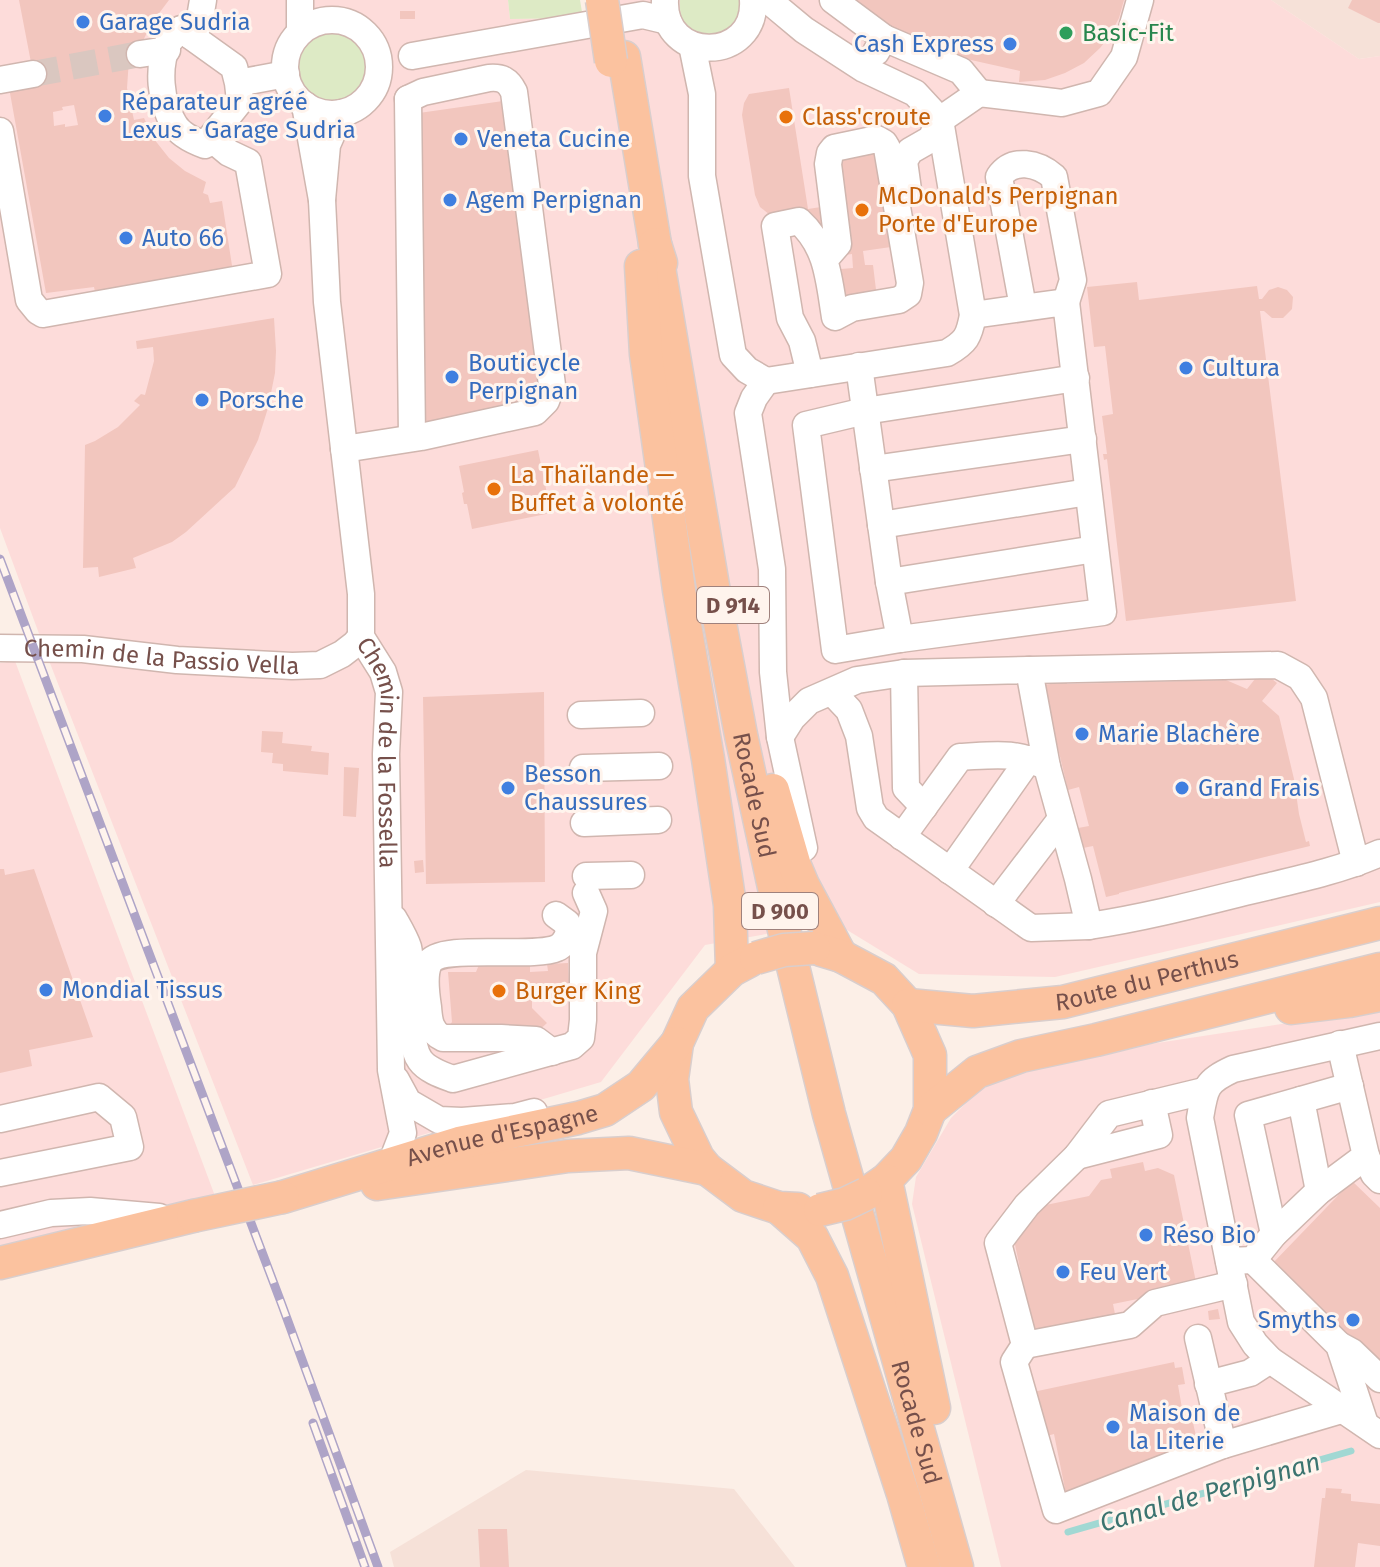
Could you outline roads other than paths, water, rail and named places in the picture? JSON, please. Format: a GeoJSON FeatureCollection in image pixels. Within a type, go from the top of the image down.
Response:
{"type":"FeatureCollection","features":[{"type":"Feature","properties":{"kind":"main road","name":"D 914"},"geometry":{"type":"LineString","coordinates":[[602,0],[618,59]]}},
{"type":"Feature","properties":{"kind":"main road","name":"D 914"},"geometry":{"type":"LineString","coordinates":[[615,0],[618,59],[647,245],[646,354],[730,905],[744,964]]}},
{"type":"Feature","properties":{"kind":"main road","name":"D 914"},"geometry":{"type":"LineString","coordinates":[[647,245],[691,377],[766,765],[795,866],[828,952]]}},
{"type":"Feature","properties":{"kind":"main road","name":"Rocade Sud"},"geometry":{"type":"LineString","coordinates":[[647,245],[697,583],[728,739],[816,1119],[942,1567]]}},
{"type":"Feature","properties":{"kind":"main road","name":"Rocade Sud"},"geometry":{"type":"LineString","coordinates":[[647,245],[741,735],[777,901],[829,1114],[957,1567]]}},
{"type":"Feature","properties":{"kind":"main road","name":"Route du Perthus"},"geometry":{"type":"LineString","coordinates":[[908,1005],[973,1011],[1063,1002],[1380,923]]}},
{"type":"Feature","properties":{"kind":"main road"},"geometry":{"type":"LineString","coordinates":[[784,950],[828,952],[884,979],[908,1005],[930,1055],[930,1110],[906,1159],[876,1187],[845,1204],[820,1210],[779,1208],[743,1196],[707,1169],[698,1158],[676,1112],[672,1079],[677,1043],[693,1008],[744,964],[784,950]]}},
{"type":"Feature","properties":{"kind":"main road","name":"Route du Perthus"},"geometry":{"type":"LineString","coordinates":[[930,1110],[977,1072],[1021,1056],[1380,969]]}},
{"type":"Feature","properties":{"kind":"main road"},"geometry":{"type":"LineString","coordinates":[[1161,1023],[1380,995]]}},
{"type":"Feature","properties":{"kind":"main road","name":"Avenue d'Espagne"},"geometry":{"type":"LineString","coordinates":[[294,1194],[459,1143],[605,1110],[641,1086],[677,1043]]}},
{"type":"Feature","properties":{"kind":"main road","name":"Avenue d'Espagne"},"geometry":{"type":"LineString","coordinates":[[0,1263],[176,1218],[294,1194],[391,1183],[568,1156],[629,1153],[707,1169]]}},
{"type":"Feature","properties":{"kind":"main road","name":"Rocade Sud"},"geometry":{"type":"LineString","coordinates":[[876,1187],[975,1567]]}},
{"type":"Feature","properties":{"kind":"main road","name":"Rocade Sud"},"geometry":{"type":"LineString","coordinates":[[779,1208],[812,1237],[832,1276],[924,1567]]}},
{"type":"Feature","properties":{"kind":"main road","name":"Avenue d'Espagne"},"geometry":{"type":"LineString","coordinates":[[0,1243],[70,1228],[176,1218]]}},
{"type":"Feature","properties":{"kind":"street"},"geometry":{"type":"LineString","coordinates":[[191,36],[199,24],[203,0]]}},
{"type":"Feature","properties":{"kind":"street"},"geometry":{"type":"LineString","coordinates":[[300,0],[300,31]]}},
{"type":"Feature","properties":{"kind":"street"},"geometry":{"type":"LineString","coordinates":[[376,81],[412,56],[659,9],[674,31],[692,45],[707,49],[723,47],[747,29],[752,18],[753,0]]}},
{"type":"Feature","properties":{"kind":"street"},"geometry":{"type":"LineString","coordinates":[[692,45],[702,94],[702,176],[733,355],[747,370],[766,381],[947,353],[963,344],[971,330],[973,315],[940,120],[915,93],[864,69],[804,30],[768,0]]}},
{"type":"Feature","properties":{"kind":"street"},"geometry":{"type":"LineString","coordinates":[[833,0],[884,38],[961,71],[979,93]]}},
{"type":"Feature","properties":{"kind":"street"},"geometry":{"type":"LineString","coordinates":[[835,317],[856,318],[915,308],[922,298],[904,161],[910,151],[931,139],[940,120],[979,93],[1062,103],[1099,93],[1124,57],[1140,0]]}},
{"type":"Feature","properties":{"kind":"street"},"geometry":{"type":"LineString","coordinates":[[329,10],[366,33],[378,57],[379,70],[371,93],[363,102],[341,113],[329,114],[316,111],[294,95],[287,83],[285,55],[300,31],[324,20],[329,10]]}},
{"type":"Feature","properties":{"kind":"street"},"geometry":{"type":"LineString","coordinates":[[747,29],[778,24],[804,30]]}},
{"type":"Feature","properties":{"kind":"street"},"geometry":{"type":"LineString","coordinates":[[181,29],[191,36],[234,67],[238,83],[240,101],[205,145],[191,140],[175,126],[163,96],[162,67],[169,42],[181,29]]}},
{"type":"Feature","properties":{"kind":"street"},"geometry":{"type":"LineString","coordinates":[[864,69],[884,38]]}},
{"type":"Feature","properties":{"kind":"street"},"geometry":{"type":"LineString","coordinates":[[374,46],[412,56]]}},
{"type":"Feature","properties":{"kind":"street"},"geometry":{"type":"LineString","coordinates":[[702,94],[723,47]]}},
{"type":"Feature","properties":{"kind":"street"},"geometry":{"type":"LineString","coordinates":[[140,54],[167,50]]}},
{"type":"Feature","properties":{"kind":"street"},"geometry":{"type":"LineString","coordinates":[[0,80],[33,74]]}},
{"type":"Feature","properties":{"kind":"street"},"geometry":{"type":"LineString","coordinates":[[238,83],[286,74]]}},
{"type":"Feature","properties":{"kind":"street"},"geometry":{"type":"LineString","coordinates":[[343,440],[412,429],[457,430],[535,412],[546,401],[552,385],[514,92],[510,83],[500,77],[489,78],[494,85],[490,90],[408,99],[412,429]]}},
{"type":"Feature","properties":{"kind":"street","name":"Chemin de la Fossella"},"geometry":{"type":"LineString","coordinates":[[305,105],[322,200],[327,302],[361,594],[361,637],[383,672],[389,692],[386,754],[391,1070],[403,1133],[391,1164]]}},
{"type":"Feature","properties":{"kind":"street","name":"Chemin de la Fossella"},"geometry":{"type":"LineString","coordinates":[[322,200],[327,145],[341,113]]}},
{"type":"Feature","properties":{"kind":"street"},"geometry":{"type":"LineString","coordinates":[[0,131],[29,300],[43,314],[268,274],[248,162],[229,153],[211,138]]}},
{"type":"Feature","properties":{"kind":"street"},"geometry":{"type":"LineString","coordinates":[[802,341],[818,324],[852,308],[899,300],[908,294],[910,283],[887,148],[877,139],[834,148],[830,153],[828,164],[838,244],[825,259]]}},
{"type":"Feature","properties":{"kind":"street"},"geometry":{"type":"LineString","coordinates":[[1023,307],[999,177],[1004,169],[1033,164],[1054,177],[1073,280],[1066,302],[1076,378],[1103,612],[835,650],[806,425],[865,411],[1076,378]]}},
{"type":"Feature","properties":{"kind":"street"},"geometry":{"type":"LineString","coordinates":[[810,374],[802,341],[790,318],[775,226],[799,221],[812,233],[825,259],[835,317]]}},
{"type":"Feature","properties":{"kind":"street"},"geometry":{"type":"LineString","coordinates":[[973,315],[1066,302]]}},
{"type":"Feature","properties":{"kind":"street"},"geometry":{"type":"LineString","coordinates":[[859,366],[889,582],[900,639]]}},
{"type":"Feature","properties":{"kind":"street"},"geometry":{"type":"LineString","coordinates":[[766,381],[748,413],[772,569],[773,672],[780,737],[805,850],[803,885]]}},
{"type":"Feature","properties":{"kind":"street"},"geometry":{"type":"LineString","coordinates":[[873,469],[1083,439]]}},
{"type":"Feature","properties":{"kind":"street"},"geometry":{"type":"LineString","coordinates":[[881,525],[1088,492]]}},
{"type":"Feature","properties":{"kind":"street"},"geometry":{"type":"LineString","coordinates":[[889,582],[1095,549]]}},
{"type":"Feature","properties":{"kind":"street"},"geometry":{"type":"LineString","coordinates":[[683,611],[697,583]]}},
{"type":"Feature","properties":{"kind":"street","name":"Chemin de la Passio Vella"},"geometry":{"type":"LineString","coordinates":[[0,648],[83,649],[177,660],[292,666],[320,665],[342,654],[361,637]]}},
{"type":"Feature","properties":{"kind":"street"},"geometry":{"type":"LineString","coordinates":[[780,737],[792,718],[809,701],[857,680],[904,673],[1278,665],[1300,677],[1314,698],[1356,863]]}},
{"type":"Feature","properties":{"kind":"street"},"geometry":{"type":"LineString","coordinates":[[1029,670],[1038,763],[1061,819],[1089,926]]}},
{"type":"Feature","properties":{"kind":"street"},"geometry":{"type":"LineString","coordinates":[[904,673],[906,788],[924,807]]}},
{"type":"Feature","properties":{"kind":"street"},"geometry":{"type":"LineString","coordinates":[[832,692],[849,710],[859,736],[870,808],[876,818],[1031,928],[1089,926],[1147,916],[1356,863],[1380,853]]}},
{"type":"Feature","properties":{"kind":"street"},"geometry":{"type":"LineString","coordinates":[[581,715],[641,713]]}},
{"type":"Feature","properties":{"kind":"street"},"geometry":{"type":"LineString","coordinates":[[902,837],[960,757],[1010,755],[1038,763]]}},
{"type":"Feature","properties":{"kind":"street"},"geometry":{"type":"LineString","coordinates":[[950,871],[1038,763]]}},
{"type":"Feature","properties":{"kind":"street"},"geometry":{"type":"LineString","coordinates":[[583,768],[659,766]]}},
{"type":"Feature","properties":{"kind":"street"},"geometry":{"type":"LineString","coordinates":[[996,904],[1061,819]]}},
{"type":"Feature","properties":{"kind":"street"},"geometry":{"type":"LineString","coordinates":[[584,823],[658,820]]}},
{"type":"Feature","properties":{"kind":"street"},"geometry":{"type":"LineString","coordinates":[[390,912],[407,944],[411,965],[413,1044],[421,1062],[453,1079],[572,1046],[581,1038],[583,953],[594,911],[586,884],[631,875]]}},
{"type":"Feature","properties":{"kind":"street"},"geometry":{"type":"LineString","coordinates":[[552,1052],[536,1040],[443,1038],[435,1034],[430,1024],[425,986],[428,965],[435,957],[449,953],[555,949],[563,944],[569,934],[567,923],[556,915]]}},
{"type":"Feature","properties":{"kind":"street"},"geometry":{"type":"LineString","coordinates":[[1372,1429],[1270,1360],[1241,1322],[1239,1268],[1200,1118],[1204,1091],[1216,1077],[1233,1069],[1340,1044],[1378,1044]]}},
{"type":"Feature","properties":{"kind":"street"},"geometry":{"type":"LineString","coordinates":[[1340,1044],[1366,1156],[1380,1180]]}},
{"type":"Feature","properties":{"kind":"street"},"geometry":{"type":"LineString","coordinates":[[391,1070],[408,1102],[439,1120],[515,1117],[540,1111],[578,1118]]}},
{"type":"Feature","properties":{"kind":"street"},"geometry":{"type":"LineString","coordinates":[[1274,1234],[1248,1115],[1350,1086]]}},
{"type":"Feature","properties":{"kind":"street"},"geometry":{"type":"LineString","coordinates":[[1025,1345],[998,1243],[1027,1205],[1077,1156],[1109,1114],[1204,1091]]}},
{"type":"Feature","properties":{"kind":"street"},"geometry":{"type":"LineString","coordinates":[[0,1119],[99,1097],[123,1117],[130,1147],[0,1173]]}},
{"type":"Feature","properties":{"kind":"street"},"geometry":{"type":"LineString","coordinates":[[1301,1100],[1319,1191]]}},
{"type":"Feature","properties":{"kind":"street"},"geometry":{"type":"LineString","coordinates":[[1341,1410],[1223,1445],[1056,1510],[1014,1362],[1025,1345],[1130,1325],[1155,1303],[1239,1268],[1319,1191],[1366,1156]]}},
{"type":"Feature","properties":{"kind":"street","name":"Avenue d'Espagne"},"geometry":{"type":"LineString","coordinates":[[0,1225],[51,1213],[90,1211],[176,1218]]}},
{"type":"Feature","properties":{"kind":"street"},"geometry":{"type":"LineString","coordinates":[[1239,1268],[1352,1352],[1380,1379]]}},
{"type":"Feature","properties":{"kind":"street"},"geometry":{"type":"LineString","coordinates":[[1198,1338],[1223,1445]]}},
{"type":"Feature","properties":{"kind":"street"},"geometry":{"type":"LineString","coordinates":[[1339,1345],[1372,1429]]}},
{"type":"Feature","properties":{"kind":"street"},"geometry":{"type":"LineString","coordinates":[[1208,1384],[1250,1373],[1270,1360]]}},
{"type":"Feature","properties":{"kind":"waterway","name":"Canal de Perpignan"},"geometry":{"type":"LineString","coordinates":[[1068,1532],[1351,1451]]}},
{"type":"Feature","properties":{"kind":"tunnel"},"geometry":{"type":"LineString","coordinates":[[33,74],[140,54]]}},
{"type":"Feature","properties":{"kind":"railway"},"geometry":{"type":"LineString","coordinates":[[0,559],[378,1567]]}},
{"type":"Feature","properties":{"kind":"railway"},"geometry":{"type":"LineString","coordinates":[[313,1423],[365,1567]]}},
{"type":"Feature","properties":{"kind":"place","name":"Garage Sudria"},"geometry":{"type":"Point","coordinates":[83,22]}},
{"type":"Feature","properties":{"kind":"place","name":"Basic-Fit"},"geometry":{"type":"Point","coordinates":[1066,33]}},
{"type":"Feature","properties":{"kind":"place","name":"Cash Express"},"geometry":{"type":"Point","coordinates":[1010,44]}},
{"type":"Feature","properties":{"kind":"place","name":"Réparateur agréé Lexus - Garage Sudria"},"geometry":{"type":"Point","coordinates":[105,116]}},
{"type":"Feature","properties":{"kind":"place","name":"Class'croute"},"geometry":{"type":"Point","coordinates":[786,117]}},
{"type":"Feature","properties":{"kind":"place","name":"Veneta Cucine"},"geometry":{"type":"Point","coordinates":[461,139]}},
{"type":"Feature","properties":{"kind":"place","name":"Agem Perpignan"},"geometry":{"type":"Point","coordinates":[450,200]}},
{"type":"Feature","properties":{"kind":"place","name":"McDonald's Perpignan Porte d'Europe"},"geometry":{"type":"Point","coordinates":[862,210]}},
{"type":"Feature","properties":{"kind":"place","name":"Auto 66"},"geometry":{"type":"Point","coordinates":[126,238]}},
{"type":"Feature","properties":{"kind":"place","name":"Cultura"},"geometry":{"type":"Point","coordinates":[1186,368]}},
{"type":"Feature","properties":{"kind":"place","name":"Bouticycle Perpignan"},"geometry":{"type":"Point","coordinates":[452,377]}},
{"type":"Feature","properties":{"kind":"place","name":"Porsche"},"geometry":{"type":"Point","coordinates":[202,400]}},
{"type":"Feature","properties":{"kind":"place","name":"La Thaïlande — Buffet à volonté"},"geometry":{"type":"Point","coordinates":[494,489]}},
{"type":"Feature","properties":{"kind":"place","name":"Marie Blachère"},"geometry":{"type":"Point","coordinates":[1082,734]}},
{"type":"Feature","properties":{"kind":"place","name":"Besson Chaussures"},"geometry":{"type":"Point","coordinates":[508,788]}},
{"type":"Feature","properties":{"kind":"place","name":"Grand Frais"},"geometry":{"type":"Point","coordinates":[1182,788]}},
{"type":"Feature","properties":{"kind":"place","name":"Mondial Tissus"},"geometry":{"type":"Point","coordinates":[46,990]}},
{"type":"Feature","properties":{"kind":"place","name":"Burger King"},"geometry":{"type":"Point","coordinates":[499,991]}},
{"type":"Feature","properties":{"kind":"place","name":"Réso Bio"},"geometry":{"type":"Point","coordinates":[1146,1235]}},
{"type":"Feature","properties":{"kind":"place","name":"Feu Vert"},"geometry":{"type":"Point","coordinates":[1063,1272]}},
{"type":"Feature","properties":{"kind":"place","name":"Smyths"},"geometry":{"type":"Point","coordinates":[1353,1320]}},
{"type":"Feature","properties":{"kind":"place","name":"Maison de la Literie"},"geometry":{"type":"Point","coordinates":[1113,1427]}}]}
